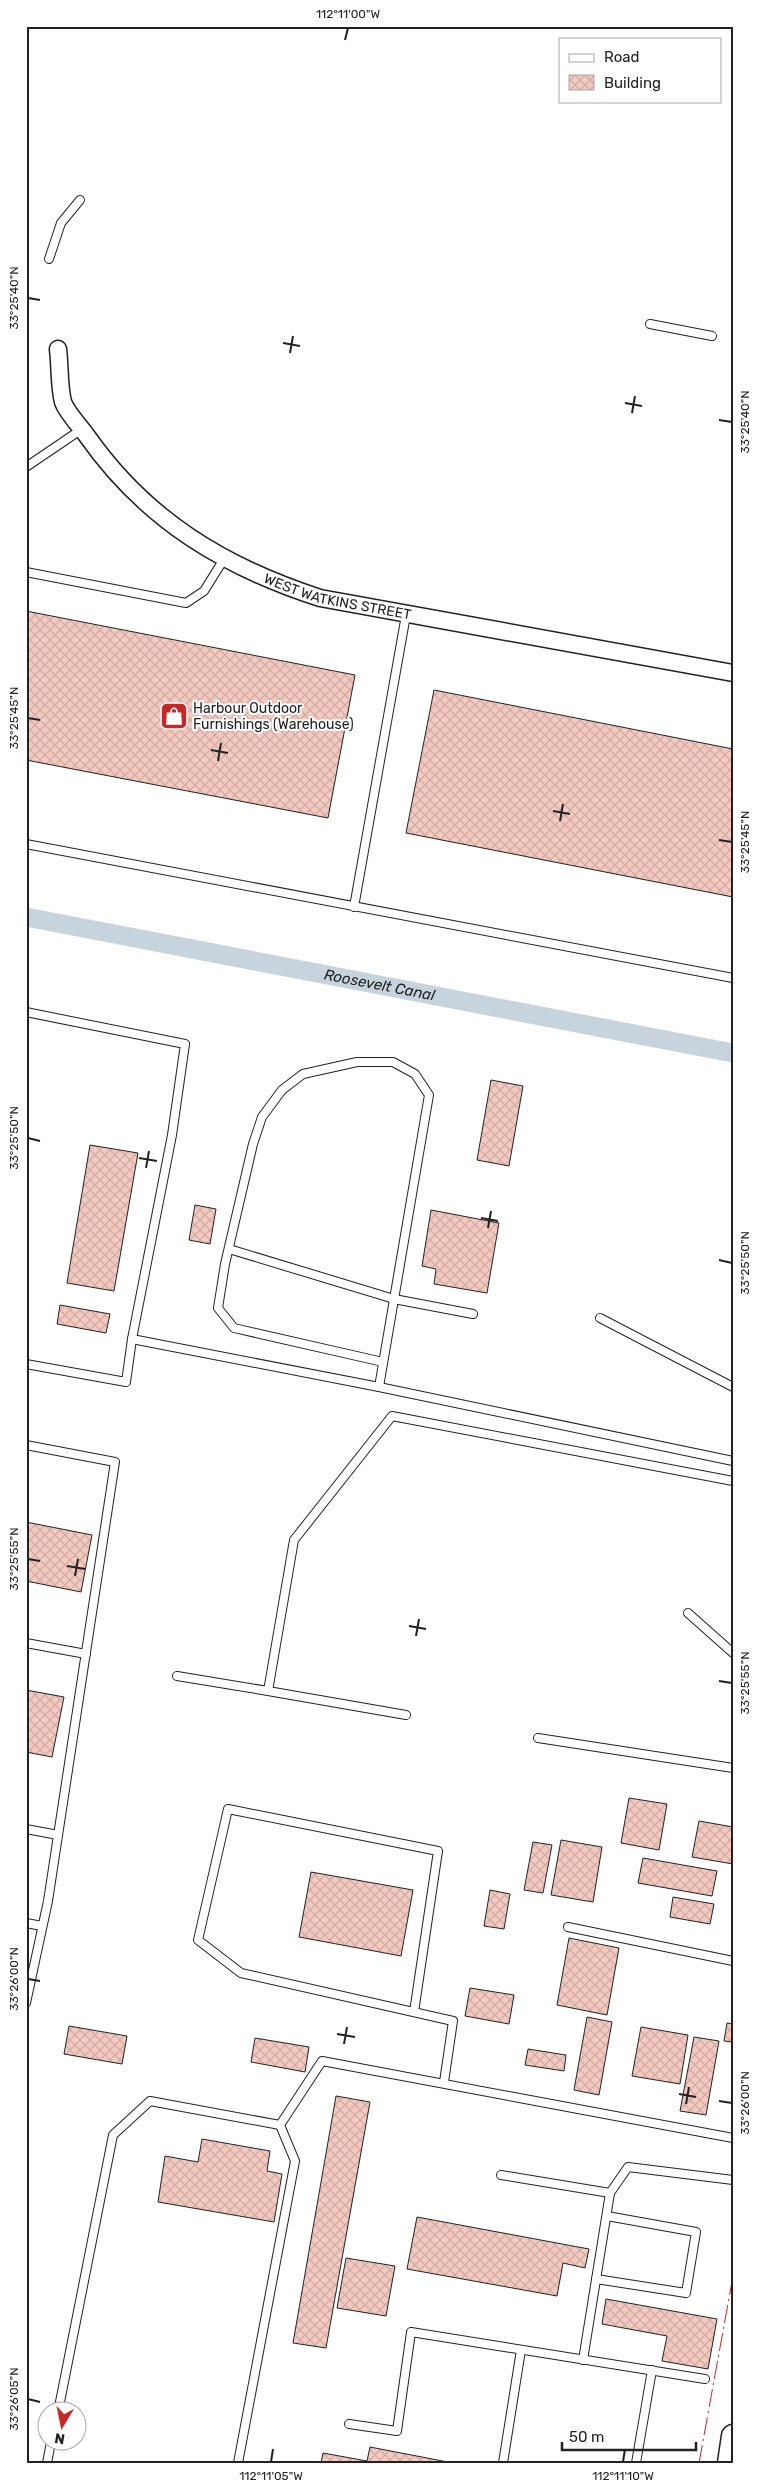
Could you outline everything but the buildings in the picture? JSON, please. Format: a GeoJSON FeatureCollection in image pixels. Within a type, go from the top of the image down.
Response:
{"type":"FeatureCollection","features":[{"type":"Feature","properties":{"kind":"main road"},"geometry":{"type":"LineString","coordinates":[[729,2463],[733,2436]]}},
{"type":"Feature","properties":{"kind":"street","name":"WEST WATKINS STREET"},"geometry":{"type":"LineString","coordinates":[[58,349],[64,403],[82,429],[130,489],[164,518],[224,559],[272,582],[320,598],[733,673]]}},
{"type":"Feature","properties":{"kind":"lane"},"geometry":{"type":"LineString","coordinates":[[49,259],[61,223],[80,200]]}},
{"type":"Feature","properties":{"kind":"lane"},"geometry":{"type":"LineString","coordinates":[[650,324],[712,336]]}},
{"type":"Feature","properties":{"kind":"lane"},"geometry":{"type":"LineString","coordinates":[[26,467],[82,429]]}},
{"type":"Feature","properties":{"kind":"lane"},"geometry":{"type":"LineString","coordinates":[[26,572],[186,603],[204,591],[224,559]]}},
{"type":"Feature","properties":{"kind":"lane"},"geometry":{"type":"LineString","coordinates":[[354,907],[406,615]]}},
{"type":"Feature","properties":{"kind":"lane"},"geometry":{"type":"LineString","coordinates":[[26,844],[733,978]]}},
{"type":"Feature","properties":{"kind":"lane"},"geometry":{"type":"LineString","coordinates":[[26,1012],[185,1044],[172,1136],[132,1340],[126,1382],[26,1364]]}},
{"type":"Feature","properties":{"kind":"lane"},"geometry":{"type":"LineString","coordinates":[[379,1387],[429,1095],[415,1074],[393,1062],[357,1062],[303,1074],[271,1102],[262,1117],[253,1144],[229,1249],[218,1308],[234,1328],[383,1362]]}},
{"type":"Feature","properties":{"kind":"lane"},"geometry":{"type":"LineString","coordinates":[[229,1249],[394,1299],[473,1314]]}},
{"type":"Feature","properties":{"kind":"lane"},"geometry":{"type":"LineString","coordinates":[[600,1318],[733,1387]]}},
{"type":"Feature","properties":{"kind":"lane"},"geometry":{"type":"LineString","coordinates":[[132,1340],[379,1387],[733,1461]]}},
{"type":"Feature","properties":{"kind":"lane"},"geometry":{"type":"LineString","coordinates":[[268,1691],[294,1540],[392,1416],[733,1481]]}},
{"type":"Feature","properties":{"kind":"lane"},"geometry":{"type":"LineString","coordinates":[[26,1445],[115,1462],[58,1835],[26,2003]]}},
{"type":"Feature","properties":{"kind":"lane"},"geometry":{"type":"LineString","coordinates":[[688,1613],[733,1653]]}},
{"type":"Feature","properties":{"kind":"lane"},"geometry":{"type":"LineString","coordinates":[[26,1643],[86,1654]]}},
{"type":"Feature","properties":{"kind":"lane"},"geometry":{"type":"LineString","coordinates":[[177,1676],[406,1716]]}},
{"type":"Feature","properties":{"kind":"lane"},"geometry":{"type":"LineString","coordinates":[[538,1738],[733,1768]]}},
{"type":"Feature","properties":{"kind":"lane"},"geometry":{"type":"LineString","coordinates":[[414,2012],[438,1851],[228,1808],[198,1940],[241,1973],[453,2021],[444,2082]]}},
{"type":"Feature","properties":{"kind":"lane"},"geometry":{"type":"LineString","coordinates":[[26,1829],[58,1835]]}},
{"type":"Feature","properties":{"kind":"lane"},"geometry":{"type":"LineString","coordinates":[[26,1923],[42,1926]]}},
{"type":"Feature","properties":{"kind":"lane"},"geometry":{"type":"LineString","coordinates":[[568,1927],[733,1961]]}},
{"type":"Feature","properties":{"kind":"lane"},"geometry":{"type":"LineString","coordinates":[[280,2125],[322,2061],[444,2082],[733,2138]]}},
{"type":"Feature","properties":{"kind":"lane"},"geometry":{"type":"LineString","coordinates":[[60,2402],[114,2134],[150,2101],[280,2125]]}},
{"type":"Feature","properties":{"kind":"lane"},"geometry":{"type":"LineString","coordinates":[[238,2463],[295,2161],[280,2125]]}},
{"type":"Feature","properties":{"kind":"lane"},"geometry":{"type":"LineString","coordinates":[[582,2360],[608,2216],[610,2193],[628,2167],[733,2180]]}},
{"type":"Feature","properties":{"kind":"lane"},"geometry":{"type":"LineString","coordinates":[[501,2175],[610,2193]]}},
{"type":"Feature","properties":{"kind":"lane"},"geometry":{"type":"LineString","coordinates":[[596,2279],[686,2293],[696,2232],[608,2216]]}},
{"type":"Feature","properties":{"kind":"lane"},"geometry":{"type":"LineString","coordinates":[[349,2424],[397,2430],[411,2332],[705,2379]]}},
{"type":"Feature","properties":{"kind":"lane"},"geometry":{"type":"LineString","coordinates":[[502,2463],[521,2350]]}},
{"type":"Feature","properties":{"kind":"lane"},"geometry":{"type":"LineString","coordinates":[[636,2463],[652,2370]]}},
{"type":"Feature","properties":{"kind":"waterway","name":"Roosevelt Canal"},"geometry":{"type":"LineString","coordinates":[[26,917],[733,1053]]}},
{"type":"Feature","properties":{"kind":"power"},"geometry":{"type":"LineString","coordinates":[[699,2463],[733,2276]]}},
{"type":"Feature","properties":{"kind":"place","name":"Harbour Outdoor Furnishings (Warehouse)"},"geometry":{"type":"Point","coordinates":[174,716]}}]}
